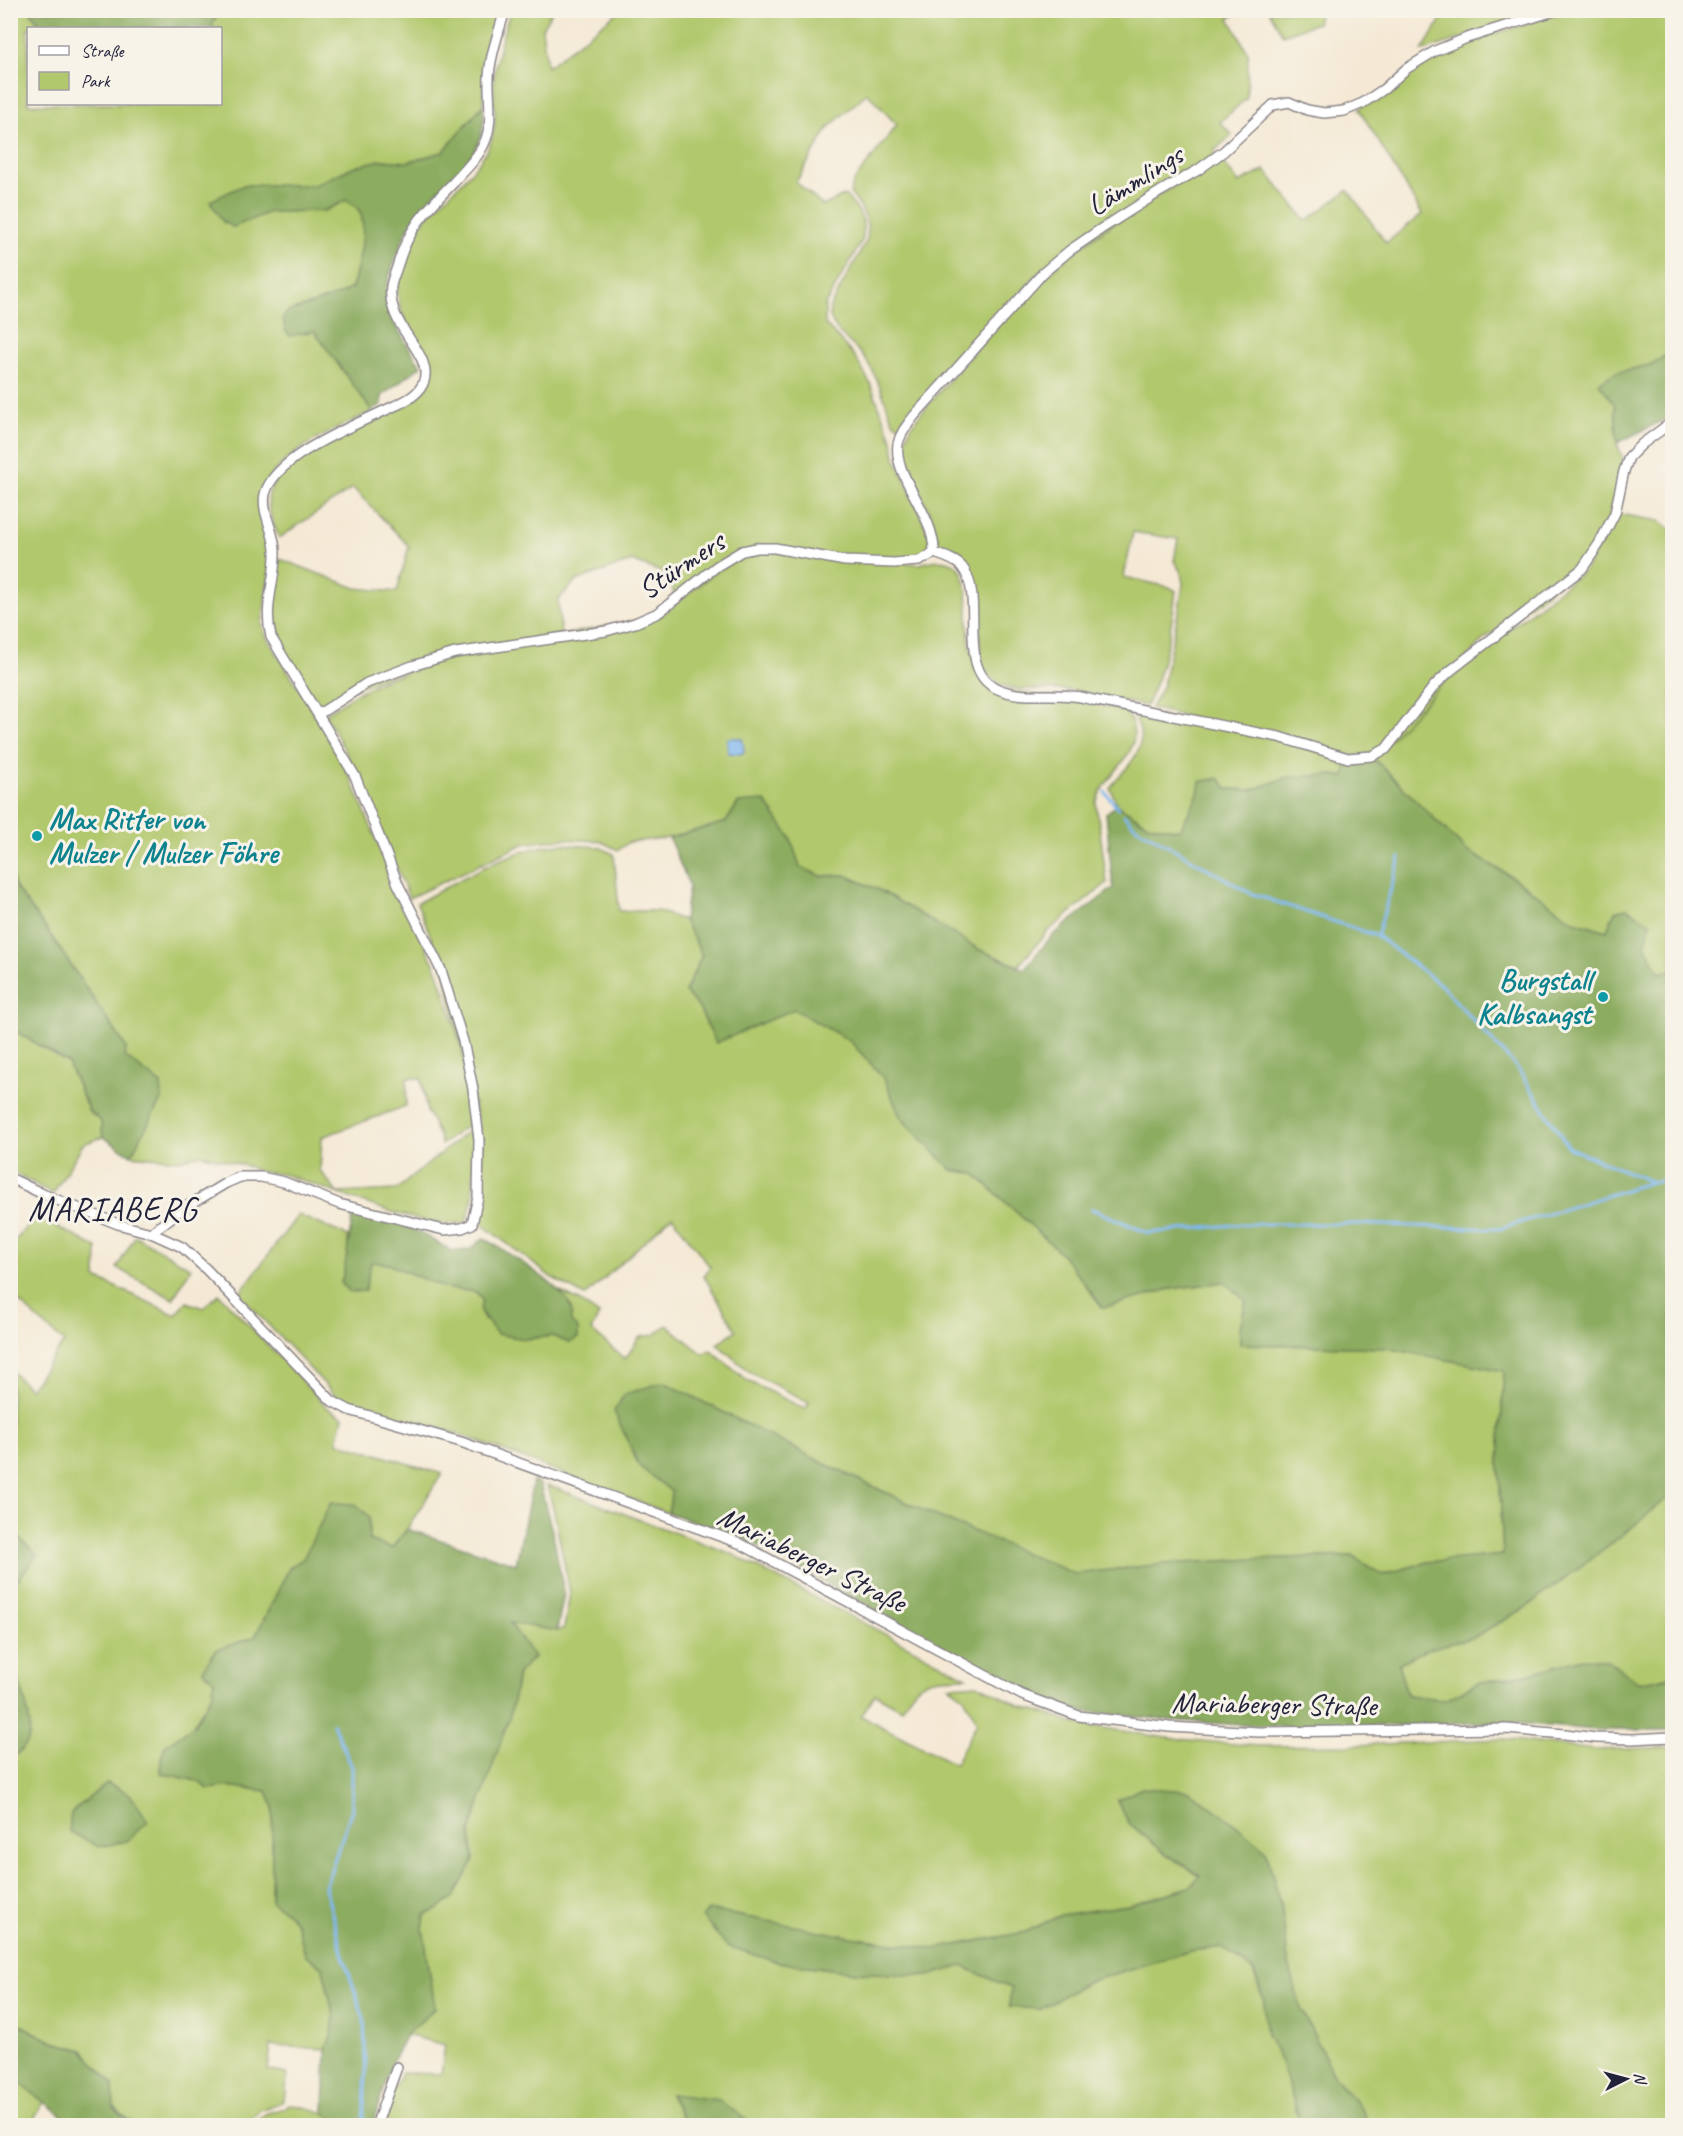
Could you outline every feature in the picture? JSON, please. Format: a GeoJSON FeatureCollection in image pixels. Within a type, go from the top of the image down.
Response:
{"type":"FeatureCollection","features":[{"type":"Feature","properties":{"kind":"street"},"geometry":{"type":"LineString","coordinates":[[152,1233],[181,1210],[240,1177],[261,1177],[284,1182],[339,1204],[444,1230],[462,1228],[471,1224],[478,1197],[479,1140],[473,1089],[460,1031],[441,970],[398,884],[355,776],[318,712],[276,647],[268,624],[276,553],[266,515],[266,493],[274,477],[290,462],[335,435],[415,395],[424,382],[425,364],[394,314],[391,285],[403,248],[417,221],[472,163],[485,143],[490,122],[489,75],[505,10]]}},
{"type":"Feature","properties":{"kind":"street","name":"Lämmlings"},"geometry":{"type":"LineString","coordinates":[[934,553],[932,534],[898,457],[898,442],[914,416],[1043,273],[1069,251],[1101,229],[1161,190],[1198,170],[1224,151],[1273,105],[1289,102],[1307,110],[1324,113],[1344,111],[1363,103],[1384,89],[1406,69],[1435,51],[1467,38],[1557,10]]}},
{"type":"Feature","properties":{"kind":"street"},"geometry":{"type":"LineString","coordinates":[[934,553],[948,557],[961,566],[965,572],[969,582],[977,666],[984,679],[999,690],[1019,694],[1070,696],[1093,700],[1279,737],[1348,758],[1372,756],[1386,749],[1435,685],[1450,671],[1582,569],[1611,522],[1629,457],[1642,444],[1672,422]]}},
{"type":"Feature","properties":{"kind":"street","name":"Stürmers"},"geometry":{"type":"LineString","coordinates":[[318,712],[367,684],[411,666],[455,653],[606,631],[635,622],[658,613],[717,566],[736,554],[750,550],[775,548],[845,561],[894,563],[919,561],[934,553]]}},
{"type":"Feature","properties":{"kind":"street","name":"Mariaberger Straße"},"geometry":{"type":"LineString","coordinates":[[10,1178],[45,1196],[118,1224],[152,1233],[182,1247],[206,1269],[332,1401],[349,1410],[461,1443],[739,1543],[1022,1695],[1079,1716],[1168,1727],[1258,1732],[1506,1729],[1596,1738],[1672,1737]]}},
{"type":"Feature","properties":{"kind":"street"},"geometry":{"type":"LineString","coordinates":[[376,2126],[398,2067]]}},
{"type":"Feature","properties":{"kind":"green space"},"geometry":{"type":"Polygon","coordinates":[[[10,11],[30,11],[44,27],[27,27],[27,105],[222,105],[222,27],[211,27],[219,11],[500,11],[483,74],[483,105],[443,152],[407,162],[381,160],[353,167],[314,186],[244,185],[233,227],[269,212],[324,211],[347,200],[358,209],[361,216],[363,236],[352,288],[338,295],[314,330],[372,411],[325,434],[294,454],[280,465],[262,492],[272,553],[262,624],[267,638],[351,779],[396,886],[438,972],[460,1042],[474,1116],[472,1122],[441,1145],[427,1111],[421,1078],[407,1078],[406,1106],[322,1137],[320,1170],[337,1193],[396,1190],[472,1128],[475,1131],[473,1196],[467,1221],[452,1224],[406,1216],[378,1208],[285,1175],[258,1171],[201,1154],[179,1160],[131,1155],[162,1098],[161,1084],[125,1057],[126,1047],[15,887],[10,871],[10,11]]]}},
{"type":"Feature","properties":{"kind":"green space"},"geometry":{"type":"Polygon","coordinates":[[[30,11],[219,11],[211,27],[44,27],[30,11]]]}},
{"type":"Feature","properties":{"kind":"green space"},"geometry":{"type":"Polygon","coordinates":[[[510,11],[552,11],[542,28],[547,67],[619,11],[1243,11],[1229,18],[1248,53],[1247,98],[1220,122],[1232,135],[1214,151],[1216,154],[1040,271],[901,427],[893,422],[868,363],[836,328],[830,315],[830,307],[867,240],[864,214],[850,193],[854,181],[897,125],[867,93],[829,127],[796,182],[823,206],[845,195],[859,212],[863,221],[863,239],[825,305],[825,324],[855,357],[870,383],[893,442],[895,457],[929,535],[930,552],[918,558],[846,558],[757,545],[675,598],[669,575],[632,561],[576,581],[558,600],[561,635],[455,651],[352,689],[318,706],[286,656],[273,624],[272,599],[280,559],[356,588],[397,592],[409,546],[353,488],[279,538],[270,511],[269,494],[286,471],[301,460],[337,438],[411,402],[420,395],[429,382],[430,362],[402,313],[398,293],[399,278],[406,253],[417,229],[474,169],[492,139],[495,122],[495,68],[510,11]]]}},
{"type":"Feature","properties":{"kind":"green space"},"geometry":{"type":"Polygon","coordinates":[[[1269,11],[1320,11],[1317,23],[1283,35],[1269,11]]]}},
{"type":"Feature","properties":{"kind":"green space"},"geometry":{"type":"Polygon","coordinates":[[[1446,11],[1548,11],[1422,51],[1446,11]]]}},
{"type":"Feature","properties":{"kind":"green space"},"geometry":{"type":"Polygon","coordinates":[[[1570,11],[1672,11],[1672,352],[1650,365],[1614,373],[1617,443],[1624,462],[1608,521],[1580,567],[1482,641],[1384,746],[1370,754],[1349,756],[1151,708],[1163,685],[1183,584],[1181,572],[1174,561],[1178,539],[1133,532],[1124,577],[1169,587],[1176,591],[1166,650],[1158,678],[1146,706],[1071,690],[1020,689],[1001,685],[989,676],[982,664],[977,596],[971,571],[961,558],[942,549],[930,514],[908,467],[905,445],[908,433],[916,419],[991,332],[1031,290],[1073,253],[1127,215],[1220,159],[1239,183],[1265,170],[1306,221],[1348,190],[1386,243],[1422,214],[1359,109],[1436,54],[1469,41],[1570,11]]]}},
{"type":"Feature","properties":{"kind":"green space"},"geometry":{"type":"Polygon","coordinates":[[[483,105],[483,124],[479,141],[472,155],[414,218],[401,244],[388,280],[387,301],[392,317],[421,366],[382,396],[382,404],[372,411],[314,331],[290,336],[285,330],[283,317],[288,312],[352,288],[363,236],[363,225],[358,209],[347,200],[324,211],[269,212],[233,227],[223,222],[210,201],[244,185],[314,185],[353,167],[381,160],[407,162],[443,152],[483,105]]]}},
{"type":"Feature","properties":{"kind":"green space"},"geometry":{"type":"Polygon","coordinates":[[[1672,352],[1672,416],[1617,443],[1615,405],[1599,383],[1614,373],[1650,365],[1672,352]]]}},
{"type":"Feature","properties":{"kind":"green space"},"geometry":{"type":"Polygon","coordinates":[[[1618,514],[1660,521],[1672,530],[1672,970],[1660,973],[1645,945],[1650,923],[1626,908],[1615,911],[1607,931],[1574,921],[1512,877],[1467,851],[1373,758],[1452,673],[1584,571],[1618,514]]]}},
{"type":"Feature","properties":{"kind":"green space"},"geometry":{"type":"Polygon","coordinates":[[[758,551],[920,564],[940,560],[954,564],[962,573],[966,586],[971,650],[990,688],[1070,699],[1125,710],[1132,725],[1134,737],[1131,748],[1102,790],[1096,803],[1107,883],[1048,931],[1018,966],[978,949],[883,892],[845,875],[821,876],[800,867],[790,837],[738,803],[727,822],[669,838],[629,842],[618,850],[600,841],[561,839],[523,844],[409,898],[358,775],[325,714],[355,694],[383,680],[456,656],[660,616],[731,562],[758,551]]]}},
{"type":"Feature","properties":{"kind":"green space"},"geometry":{"type":"Polygon","coordinates":[[[1132,711],[1279,739],[1347,760],[1346,777],[1331,775],[1288,777],[1253,790],[1228,789],[1201,782],[1198,794],[1180,830],[1149,825],[1117,805],[1110,788],[1132,761],[1140,744],[1141,734],[1132,711]]]}},
{"type":"Feature","properties":{"kind":"green space"},"geometry":{"type":"Polygon","coordinates":[[[1373,758],[1467,851],[1512,877],[1574,921],[1607,931],[1615,911],[1627,908],[1651,923],[1645,945],[1660,973],[1672,970],[1672,1494],[1630,1529],[1528,1606],[1475,1637],[1428,1649],[1398,1664],[1407,1695],[1446,1700],[1477,1683],[1529,1674],[1581,1658],[1606,1659],[1639,1683],[1668,1677],[1672,1672],[1672,1730],[1595,1730],[1505,1722],[1353,1727],[1257,1726],[1081,1711],[1027,1693],[742,1537],[668,1513],[672,1492],[639,1466],[614,1411],[625,1394],[664,1382],[825,1464],[929,1513],[1075,1574],[1164,1564],[1352,1556],[1382,1575],[1428,1562],[1503,1555],[1499,1465],[1504,1371],[1387,1348],[1240,1344],[1240,1328],[1246,1301],[1224,1282],[1170,1289],[1103,1308],[1062,1254],[975,1174],[952,1170],[901,1118],[884,1078],[850,1041],[794,1009],[716,1043],[699,1008],[685,992],[702,955],[684,920],[689,885],[669,838],[726,822],[738,803],[765,801],[790,837],[800,867],[821,876],[845,875],[883,892],[978,949],[1024,969],[1053,935],[1113,888],[1106,813],[1117,805],[1149,825],[1180,830],[1198,794],[1200,782],[1219,778],[1228,789],[1253,790],[1288,777],[1331,775],[1345,777],[1347,760],[1373,758]]]}},
{"type":"Feature","properties":{"kind":"green space"},"geometry":{"type":"Polygon","coordinates":[[[561,844],[599,847],[614,854],[619,911],[657,911],[684,920],[702,955],[685,992],[699,1008],[710,1031],[794,1009],[850,1041],[884,1078],[901,1118],[952,1170],[975,1174],[1062,1254],[1103,1308],[1170,1289],[1224,1282],[1246,1301],[1240,1328],[1240,1344],[1387,1348],[1504,1371],[1499,1465],[1503,1556],[1428,1562],[1381,1575],[1352,1556],[1164,1564],[1075,1574],[929,1513],[825,1464],[664,1382],[639,1466],[672,1492],[668,1513],[464,1436],[370,1410],[335,1395],[239,1294],[298,1215],[348,1236],[348,1260],[341,1283],[365,1291],[371,1261],[388,1264],[445,1288],[476,1292],[482,1299],[480,1311],[485,1320],[524,1339],[552,1336],[569,1343],[571,1307],[559,1291],[599,1315],[591,1330],[625,1359],[640,1337],[654,1335],[667,1325],[703,1354],[710,1350],[748,1381],[805,1409],[809,1402],[751,1373],[717,1344],[736,1330],[704,1276],[710,1267],[672,1216],[585,1296],[551,1277],[480,1223],[482,1140],[444,969],[417,903],[504,858],[541,847],[561,844]]]}},
{"type":"Feature","properties":{"kind":"green space"},"geometry":{"type":"Polygon","coordinates":[[[11,871],[15,887],[126,1047],[125,1057],[161,1084],[162,1098],[131,1155],[103,1137],[101,1121],[90,1112],[68,1063],[11,1028],[11,871]]]}},
{"type":"Feature","properties":{"kind":"green space"},"geometry":{"type":"Polygon","coordinates":[[[10,1028],[68,1063],[89,1112],[101,1121],[103,1137],[83,1144],[53,1194],[11,1169],[10,1028]]]}},
{"type":"Feature","properties":{"kind":"green space"},"geometry":{"type":"Polygon","coordinates":[[[354,1212],[399,1221],[452,1251],[469,1250],[484,1238],[558,1290],[571,1308],[571,1322],[578,1328],[578,1338],[569,1343],[552,1336],[524,1339],[497,1334],[480,1311],[482,1299],[476,1292],[445,1288],[388,1264],[371,1262],[365,1291],[350,1292],[341,1283],[354,1212]]]}},
{"type":"Feature","properties":{"kind":"green space"},"geometry":{"type":"Polygon","coordinates":[[[37,1216],[97,1248],[96,1278],[176,1315],[187,1302],[203,1308],[219,1294],[329,1409],[343,1417],[337,1442],[442,1474],[392,1548],[368,1540],[369,1517],[331,1502],[303,1560],[290,1567],[255,1637],[216,1650],[213,1693],[193,1726],[165,1746],[161,1773],[197,1781],[209,1789],[227,1786],[267,1791],[273,1806],[271,1901],[296,1922],[305,1954],[323,1968],[334,2017],[332,2034],[326,2049],[271,2046],[268,2070],[287,2074],[286,2093],[282,2102],[260,2110],[245,2125],[137,2125],[127,2119],[111,2102],[83,2050],[53,2042],[11,2020],[11,1758],[22,1750],[29,1716],[11,1658],[10,1589],[36,1555],[11,1530],[11,1371],[30,1389],[64,1342],[11,1295],[11,1245],[37,1216]]]}},
{"type":"Feature","properties":{"kind":"green space"},"geometry":{"type":"Polygon","coordinates":[[[135,1236],[191,1268],[173,1299],[117,1268],[135,1236]]]}},
{"type":"Feature","properties":{"kind":"green space"},"geometry":{"type":"Polygon","coordinates":[[[533,1481],[540,1484],[554,1539],[564,1593],[557,1631],[510,1623],[534,1657],[518,1673],[511,1712],[470,1832],[474,1860],[454,1897],[440,1908],[425,1915],[423,1928],[435,2008],[406,2035],[392,2062],[372,2125],[339,2125],[324,2113],[326,2049],[332,2034],[334,2017],[323,1968],[305,1954],[296,1922],[271,1901],[273,1806],[267,1791],[227,1786],[209,1789],[197,1781],[161,1773],[161,1758],[165,1746],[193,1726],[213,1693],[214,1681],[203,1670],[216,1650],[255,1637],[290,1567],[303,1559],[331,1502],[357,1505],[369,1517],[369,1540],[392,1548],[407,1529],[516,1564],[533,1481]]]}},
{"type":"Feature","properties":{"kind":"green space"},"geometry":{"type":"Polygon","coordinates":[[[547,1485],[732,1554],[967,1677],[936,1679],[921,1684],[908,1698],[902,1709],[875,1694],[861,1716],[955,1764],[977,1722],[964,1697],[949,1686],[977,1684],[1019,1705],[1078,1724],[1167,1738],[1257,1746],[1505,1739],[1595,1750],[1672,1747],[1672,2125],[1368,2125],[1363,2110],[1335,2077],[1301,2009],[1288,1960],[1282,1911],[1266,1851],[1231,1821],[1189,1791],[1117,1800],[1129,1823],[1166,1854],[1200,1876],[1190,1887],[1129,1905],[1061,1915],[1026,1932],[934,1949],[857,1938],[778,1962],[855,1972],[928,1976],[962,1966],[1011,1988],[1009,2007],[1041,2009],[1087,1982],[1190,1951],[1222,1947],[1253,1971],[1264,2002],[1267,2035],[1282,2064],[1301,2125],[753,2125],[718,2100],[670,2095],[686,2125],[379,2126],[387,2102],[402,2073],[441,2074],[445,2045],[406,2035],[435,2008],[423,1928],[425,1915],[440,1908],[474,1860],[470,1832],[516,1687],[518,1673],[534,1657],[509,1622],[557,1631],[564,1628],[570,1593],[547,1485]]]}},
{"type":"Feature","properties":{"kind":"green space"},"geometry":{"type":"Polygon","coordinates":[[[1672,1494],[1672,1672],[1669,1676],[1639,1683],[1606,1659],[1477,1683],[1446,1700],[1407,1695],[1398,1663],[1428,1649],[1475,1637],[1528,1606],[1630,1529],[1672,1494]]]}},
{"type":"Feature","properties":{"kind":"green space"},"geometry":{"type":"Polygon","coordinates":[[[11,1530],[37,1555],[10,1589],[11,1530]]]}},
{"type":"Feature","properties":{"kind":"green space"},"geometry":{"type":"Polygon","coordinates":[[[11,1658],[27,1708],[30,1728],[26,1744],[11,1758],[11,1658]]]}},
{"type":"Feature","properties":{"kind":"green space"},"geometry":{"type":"Polygon","coordinates":[[[107,1783],[130,1794],[148,1821],[127,1841],[99,1847],[69,1831],[71,1813],[107,1783]]]}},
{"type":"Feature","properties":{"kind":"green space"},"geometry":{"type":"Polygon","coordinates":[[[1142,1788],[1189,1791],[1231,1821],[1266,1851],[1282,1911],[1288,1960],[1301,2009],[1335,2077],[1363,2110],[1368,2125],[1301,2125],[1282,2064],[1267,2035],[1264,2002],[1254,1971],[1222,1947],[1190,1951],[1087,1982],[1041,2009],[1009,2007],[1011,1988],[962,1966],[928,1976],[855,1972],[778,1962],[727,1946],[702,1917],[709,1910],[857,1938],[934,1949],[1026,1932],[1061,1915],[1129,1905],[1190,1887],[1200,1875],[1166,1854],[1129,1823],[1117,1800],[1142,1788]]]}},
{"type":"Feature","properties":{"kind":"green space"},"geometry":{"type":"Polygon","coordinates":[[[10,2020],[53,2042],[82,2050],[113,2084],[114,2108],[129,2122],[137,2125],[74,2125],[20,2083],[14,2072],[17,2053],[11,2045],[10,2020]]]}},
{"type":"Feature","properties":{"kind":"green space"},"geometry":{"type":"Polygon","coordinates":[[[10,2045],[17,2053],[18,2077],[25,2087],[44,2102],[31,2124],[11,2117],[10,2045]]]}},
{"type":"Feature","properties":{"kind":"green space"},"geometry":{"type":"Polygon","coordinates":[[[670,2094],[719,2100],[753,2125],[686,2125],[670,2094]]]}},
{"type":"Feature","properties":{"kind":"green space"},"geometry":{"type":"Polygon","coordinates":[[[289,2104],[323,2113],[339,2125],[252,2126],[265,2114],[289,2104]]]}},
{"type":"Feature","properties":{"kind":"water"},"geometry":{"type":"Polygon","coordinates":[[[741,738],[744,752],[728,753],[727,740],[741,738]]]}},
{"type":"Feature","properties":{"kind":"waterway"},"geometry":{"type":"LineString","coordinates":[[1105,792],[1118,808]]}},
{"type":"Feature","properties":{"kind":"waterway"},"geometry":{"type":"LineString","coordinates":[[1124,815],[1136,827],[1250,893],[1377,936],[1441,985],[1518,1069],[1569,1148],[1652,1182],[1672,1181]]}},
{"type":"Feature","properties":{"kind":"waterway"},"geometry":{"type":"LineString","coordinates":[[1377,936],[1400,858]]}},
{"type":"Feature","properties":{"kind":"waterway"},"geometry":{"type":"LineString","coordinates":[[1092,1209],[1148,1233],[1244,1224],[1356,1224],[1499,1229],[1651,1182]]}},
{"type":"Feature","properties":{"kind":"waterway"},"geometry":{"type":"LineString","coordinates":[[333,1724],[352,1767],[352,1809],[325,1887],[342,1952],[364,2019],[366,2074],[363,2126]]}},
{"type":"Feature","properties":{"kind":"place","name":"Max Ritter von Mulzer / Mulzer Föhre"},"geometry":{"type":"Point","coordinates":[37,836]}},
{"type":"Feature","properties":{"kind":"place","name":"Burgstall Kalbsangst"},"geometry":{"type":"Point","coordinates":[1603,997]}},
{"type":"Feature","properties":{"kind":"district","name":"MARIABERG"},"geometry":{"type":"Point","coordinates":[113,1208]}}]}
